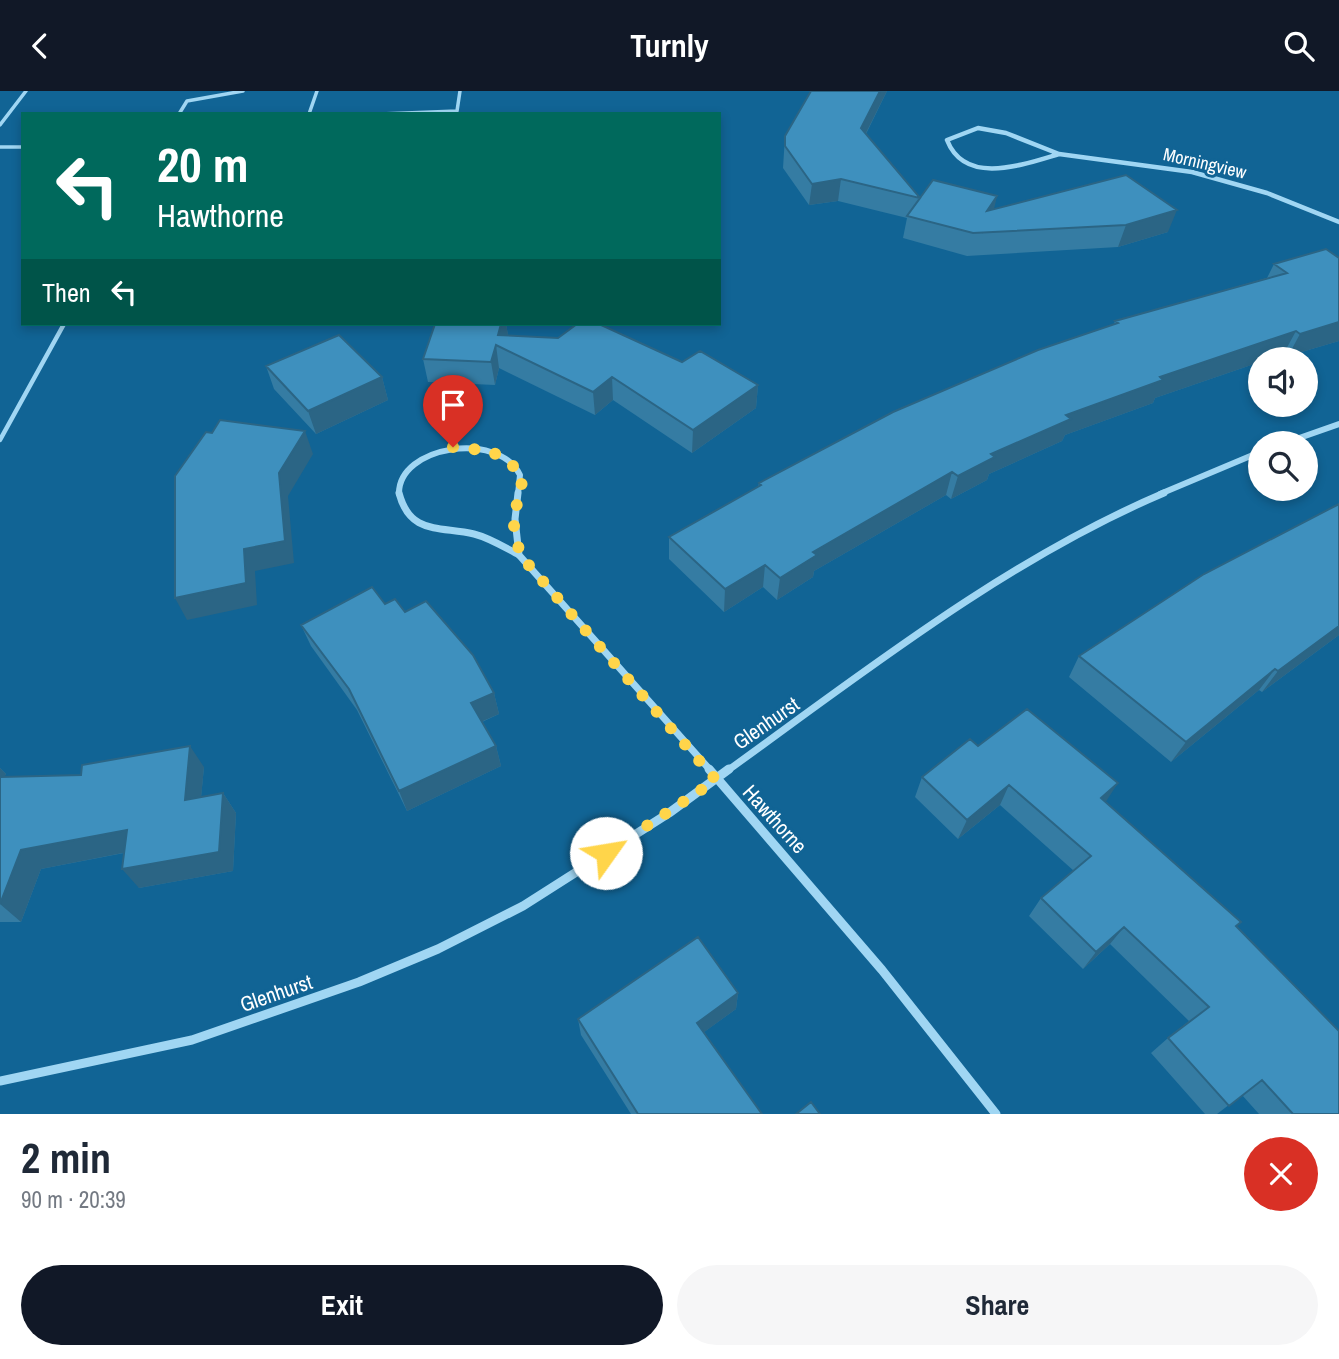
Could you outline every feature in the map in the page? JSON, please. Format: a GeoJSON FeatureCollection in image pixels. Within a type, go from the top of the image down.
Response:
{"type":"FeatureCollection","features":[{"type":"Feature","properties":{"kind":"street","name":"Morningview"},"geometry":{"type":"LineString","coordinates":[[1059,154],[998,170],[970,166],[956,158],[948,149],[947,140],[960,131],[979,128],[1002,131],[1059,154],[1143,163],[1247,187],[1339,222]]}},
{"type":"Feature","properties":{"kind":"street"},"geometry":{"type":"LineString","coordinates":[[1317,431],[1339,423]]}},
{"type":"Feature","properties":{"kind":"street","name":"Hawthorne"},"geometry":{"type":"LineString","coordinates":[[520,555],[513,521],[522,482],[519,470],[509,460],[491,451],[453,447],[431,454],[404,479],[399,493],[403,508],[418,523],[480,536],[520,555],[716,780],[848,926],[934,1030],[996,1114]]}},
{"type":"Feature","properties":{"kind":"street","name":"Glenhurst"},"geometry":{"type":"LineString","coordinates":[[0,1081],[192,1040],[359,982],[415,959],[523,906],[716,780],[899,647],[979,594],[1083,533],[1159,495],[1248,457]]}},
{"type":"Feature","properties":{"kind":"lane"},"geometry":{"type":"LineString","coordinates":[[0,125],[26,91]]}},
{"type":"Feature","properties":{"kind":"lane"},"geometry":{"type":"LineString","coordinates":[[181,112],[187,101],[243,91]]}},
{"type":"Feature","properties":{"kind":"lane"},"geometry":{"type":"LineString","coordinates":[[310,112],[317,91]]}},
{"type":"Feature","properties":{"kind":"lane"},"geometry":{"type":"LineString","coordinates":[[431,112],[457,111],[460,91]]}},
{"type":"Feature","properties":{"kind":"lane"},"geometry":{"type":"LineString","coordinates":[[0,147],[21,147]]}},
{"type":"Feature","properties":{"kind":"lane"},"geometry":{"type":"LineString","coordinates":[[0,440],[63,326]]}},
{"type":"Feature","properties":{"kind":"building"},"geometry":{"type":"Polygon","coordinates":[[[811,91],[880,91],[861,128],[920,198],[841,179],[812,184],[785,146],[785,136],[811,91]]]}},
{"type":"Feature","properties":{"kind":"building"},"geometry":{"type":"Polygon","coordinates":[[[1126,175],[1177,210],[1126,225],[973,233],[907,216],[933,180],[997,196],[987,211],[1126,175]]]}},
{"type":"Feature","properties":{"kind":"building"},"geometry":{"type":"Polygon","coordinates":[[[1326,249],[1339,258],[1339,322],[1300,334],[1296,331],[1248,347],[1160,377],[1163,380],[1066,415],[1071,419],[991,454],[995,457],[958,476],[952,472],[813,552],[817,555],[780,578],[765,565],[725,589],[669,537],[761,485],[759,483],[893,412],[1038,350],[1118,323],[1115,321],[1287,273],[1274,264],[1326,249]]]}},
{"type":"Feature","properties":{"kind":"building"},"geometry":{"type":"Polygon","coordinates":[[[434,326],[500,326],[498,335],[558,338],[574,326],[603,326],[682,362],[700,351],[758,385],[693,430],[612,377],[593,392],[496,345],[491,362],[423,359],[434,326]]]}},
{"type":"Feature","properties":{"kind":"building"},"geometry":{"type":"Polygon","coordinates":[[[339,335],[382,377],[308,411],[266,366],[339,335]]]}},
{"type":"Feature","properties":{"kind":"building"},"geometry":{"type":"Polygon","coordinates":[[[220,420],[305,431],[279,473],[285,541],[244,549],[246,583],[175,598],[175,476],[206,432],[212,433],[220,420]]]}},
{"type":"Feature","properties":{"kind":"building"},"geometry":{"type":"Polygon","coordinates":[[[1339,504],[1339,626],[1278,671],[1275,669],[1186,742],[1079,656],[1204,574],[1339,504]]]}},
{"type":"Feature","properties":{"kind":"building"},"geometry":{"type":"Polygon","coordinates":[[[372,587],[385,604],[395,599],[405,612],[426,601],[473,655],[494,693],[471,703],[496,746],[399,791],[349,689],[301,625],[372,587]]]}},
{"type":"Feature","properties":{"kind":"building"},"geometry":{"type":"Polygon","coordinates":[[[1027,709],[1118,783],[1101,798],[1241,922],[1236,926],[1339,1031],[1339,1114],[1293,1114],[1262,1080],[1229,1106],[1168,1038],[1209,1007],[1124,927],[1096,952],[1041,898],[1091,856],[1009,785],[967,820],[922,777],[970,739],[978,746],[1027,709]]]}},
{"type":"Feature","properties":{"kind":"building"},"geometry":{"type":"Polygon","coordinates":[[[190,746],[185,800],[223,793],[219,852],[122,869],[127,830],[21,850],[0,904],[0,777],[81,775],[82,765],[190,746]]]}},
{"type":"Feature","properties":{"kind":"building"},"geometry":{"type":"Polygon","coordinates":[[[698,937],[738,993],[697,1023],[762,1114],[638,1114],[578,1019],[698,937]]]}},
{"type":"Feature","properties":{"kind":"building"},"geometry":{"type":"Polygon","coordinates":[[[811,1102],[820,1114],[796,1114],[811,1102]]]}},
{"type":"Feature","properties":{"kind":"route"},"geometry":{"type":"LineString","coordinates":[[453,447],[491,451],[509,460],[519,470],[522,482],[513,521],[520,555],[716,780],[606,853]]}}]}
